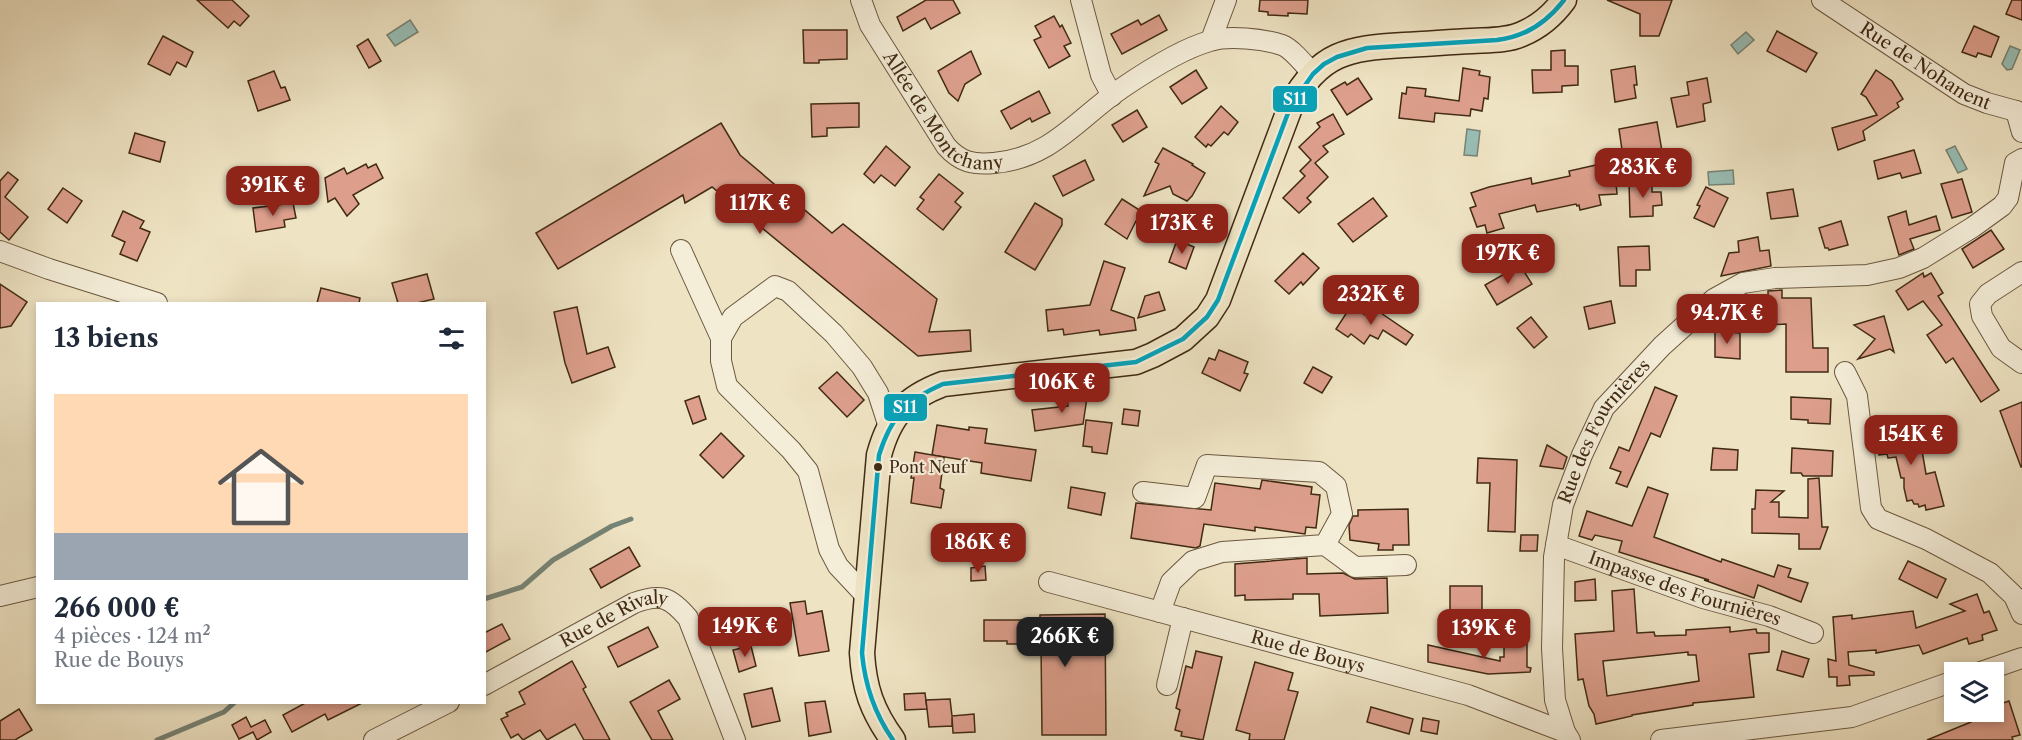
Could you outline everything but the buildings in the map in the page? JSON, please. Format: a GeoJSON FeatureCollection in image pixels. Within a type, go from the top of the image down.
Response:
{"type":"FeatureCollection","features":[{"type":"Feature","properties":{"kind":"main road"},"geometry":{"type":"LineString","coordinates":[[893,740],[869,699],[863,677],[862,653],[877,470],[883,441],[899,411],[910,400],[927,390],[944,384],[1136,362],[1172,346],[1193,332],[1218,300],[1291,105],[1312,72],[1334,57],[1357,49],[1496,40],[1520,36],[1544,21],[1564,0]]}},
{"type":"Feature","properties":{"kind":"street","name":"Allée de Montchany"},"geometry":{"type":"LineString","coordinates":[[861,0],[870,25],[926,117],[955,157],[973,163],[1008,162],[1027,157],[1059,140],[1112,96],[1141,77],[1188,49],[1211,40],[1228,38],[1284,45],[1312,72]]}},
{"type":"Feature","properties":{"kind":"street"},"geometry":{"type":"LineString","coordinates":[[1081,0],[1101,75],[1112,96]]}},
{"type":"Feature","properties":{"kind":"street"},"geometry":{"type":"LineString","coordinates":[[1211,40],[1226,0]]}},
{"type":"Feature","properties":{"kind":"street","name":"Rue de Nohanent"},"geometry":{"type":"LineString","coordinates":[[1822,0],[1964,94],[1987,103],[2019,109],[2022,132]]}},
{"type":"Feature","properties":{"kind":"street","name":"Rue des Fournières"},"geometry":{"type":"LineString","coordinates":[[1568,736],[1555,700],[1552,648],[1556,545],[1563,505],[1582,455],[1604,408],[1662,346],[1714,299],[1743,283],[1775,278],[1867,275],[1899,268],[1923,258],[2002,206],[2008,198],[2015,163],[2022,159]]}},
{"type":"Feature","properties":{"kind":"street"},"geometry":{"type":"LineString","coordinates":[[681,250],[721,338],[721,361],[727,386],[791,450],[808,471],[829,549],[838,566],[867,597]]}},
{"type":"Feature","properties":{"kind":"street"},"geometry":{"type":"LineString","coordinates":[[0,251],[154,302]]}},
{"type":"Feature","properties":{"kind":"street"},"geometry":{"type":"LineString","coordinates":[[2022,272],[1988,294],[1980,304],[1982,316],[2001,348],[2022,363]]}},
{"type":"Feature","properties":{"kind":"street"},"geometry":{"type":"LineString","coordinates":[[721,338],[733,317],[765,293],[775,286],[788,291],[834,334],[862,367],[878,393],[889,427]]}},
{"type":"Feature","properties":{"kind":"street"},"geometry":{"type":"LineString","coordinates":[[1845,372],[1857,396],[1871,508],[1878,519],[1926,539],[1990,573],[2014,596],[2022,614]]}},
{"type":"Feature","properties":{"kind":"street"},"geometry":{"type":"LineString","coordinates":[[1143,492],[1195,498],[1207,465],[1319,472],[1336,486],[1342,514],[1325,545]]}},
{"type":"Feature","properties":{"kind":"street"},"geometry":{"type":"LineString","coordinates":[[1160,612],[1171,582],[1193,561],[1222,552],[1325,545],[1355,567],[1406,565]]}},
{"type":"Feature","properties":{"kind":"street","name":"Impasse des Fournières"},"geometry":{"type":"LineString","coordinates":[[1556,545],[1703,598],[1769,616],[1813,633]]}},
{"type":"Feature","properties":{"kind":"street","name":"Rue de Bouys"},"geometry":{"type":"LineString","coordinates":[[1049,582],[1468,695],[1568,736]]}},
{"type":"Feature","properties":{"kind":"street"},"geometry":{"type":"LineString","coordinates":[[0,596],[36,587]]}},
{"type":"Feature","properties":{"kind":"street","name":"Rue de Rivaly"},"geometry":{"type":"LineString","coordinates":[[486,683],[634,603],[651,596],[669,600],[688,618],[735,740]]}},
{"type":"Feature","properties":{"kind":"street"},"geometry":{"type":"LineString","coordinates":[[1167,685],[1183,618]]}},
{"type":"Feature","properties":{"kind":"street"},"geometry":{"type":"LineString","coordinates":[[2004,664],[2022,658]]}},
{"type":"Feature","properties":{"kind":"street"},"geometry":{"type":"LineString","coordinates":[[1660,740],[1852,717],[1944,685]]}},
{"type":"Feature","properties":{"kind":"street"},"geometry":{"type":"LineString","coordinates":[[374,740],[445,704]]}},
{"type":"Feature","properties":{"kind":"water"},"geometry":{"type":"Polygon","coordinates":[[[410,20],[418,32],[395,46],[387,35],[410,20]]]}},
{"type":"Feature","properties":{"kind":"water"},"geometry":{"type":"Polygon","coordinates":[[[1746,32],[1754,40],[1738,54],[1731,45],[1746,32]]]}},
{"type":"Feature","properties":{"kind":"water"},"geometry":{"type":"Polygon","coordinates":[[[2010,46],[2020,50],[2012,69],[2007,70],[2002,64],[2010,46]]]}},
{"type":"Feature","properties":{"kind":"water"},"geometry":{"type":"Polygon","coordinates":[[[1467,129],[1480,131],[1477,156],[1464,155],[1467,129]]]}},
{"type":"Feature","properties":{"kind":"water"},"geometry":{"type":"Polygon","coordinates":[[[1955,146],[1967,169],[1958,173],[1946,150],[1955,146]]]}},
{"type":"Feature","properties":{"kind":"water"},"geometry":{"type":"Polygon","coordinates":[[[1733,170],[1734,184],[1709,185],[1708,172],[1733,170]]]}},
{"type":"Feature","properties":{"kind":"waterway"},"geometry":{"type":"LineString","coordinates":[[486,598],[522,587],[553,560],[612,526],[631,519]]}},
{"type":"Feature","properties":{"kind":"waterway"},"geometry":{"type":"LineString","coordinates":[[157,740],[224,712],[233,704]]}},
{"type":"Feature","properties":{"kind":"transit line","name":"S11"},"geometry":{"type":"LineString","coordinates":[[893,740],[872,699],[865,677],[862,653],[879,455],[889,430],[902,411],[919,397],[943,384],[1136,362],[1183,339],[1207,317],[1218,300],[1291,105],[1313,74],[1324,64],[1337,57],[1367,48],[1497,40],[1517,36],[1543,22],[1564,0]]}},
{"type":"Feature","properties":{"kind":"place","name":"Pont Neuf"},"geometry":{"type":"Point","coordinates":[878,467]}}]}
